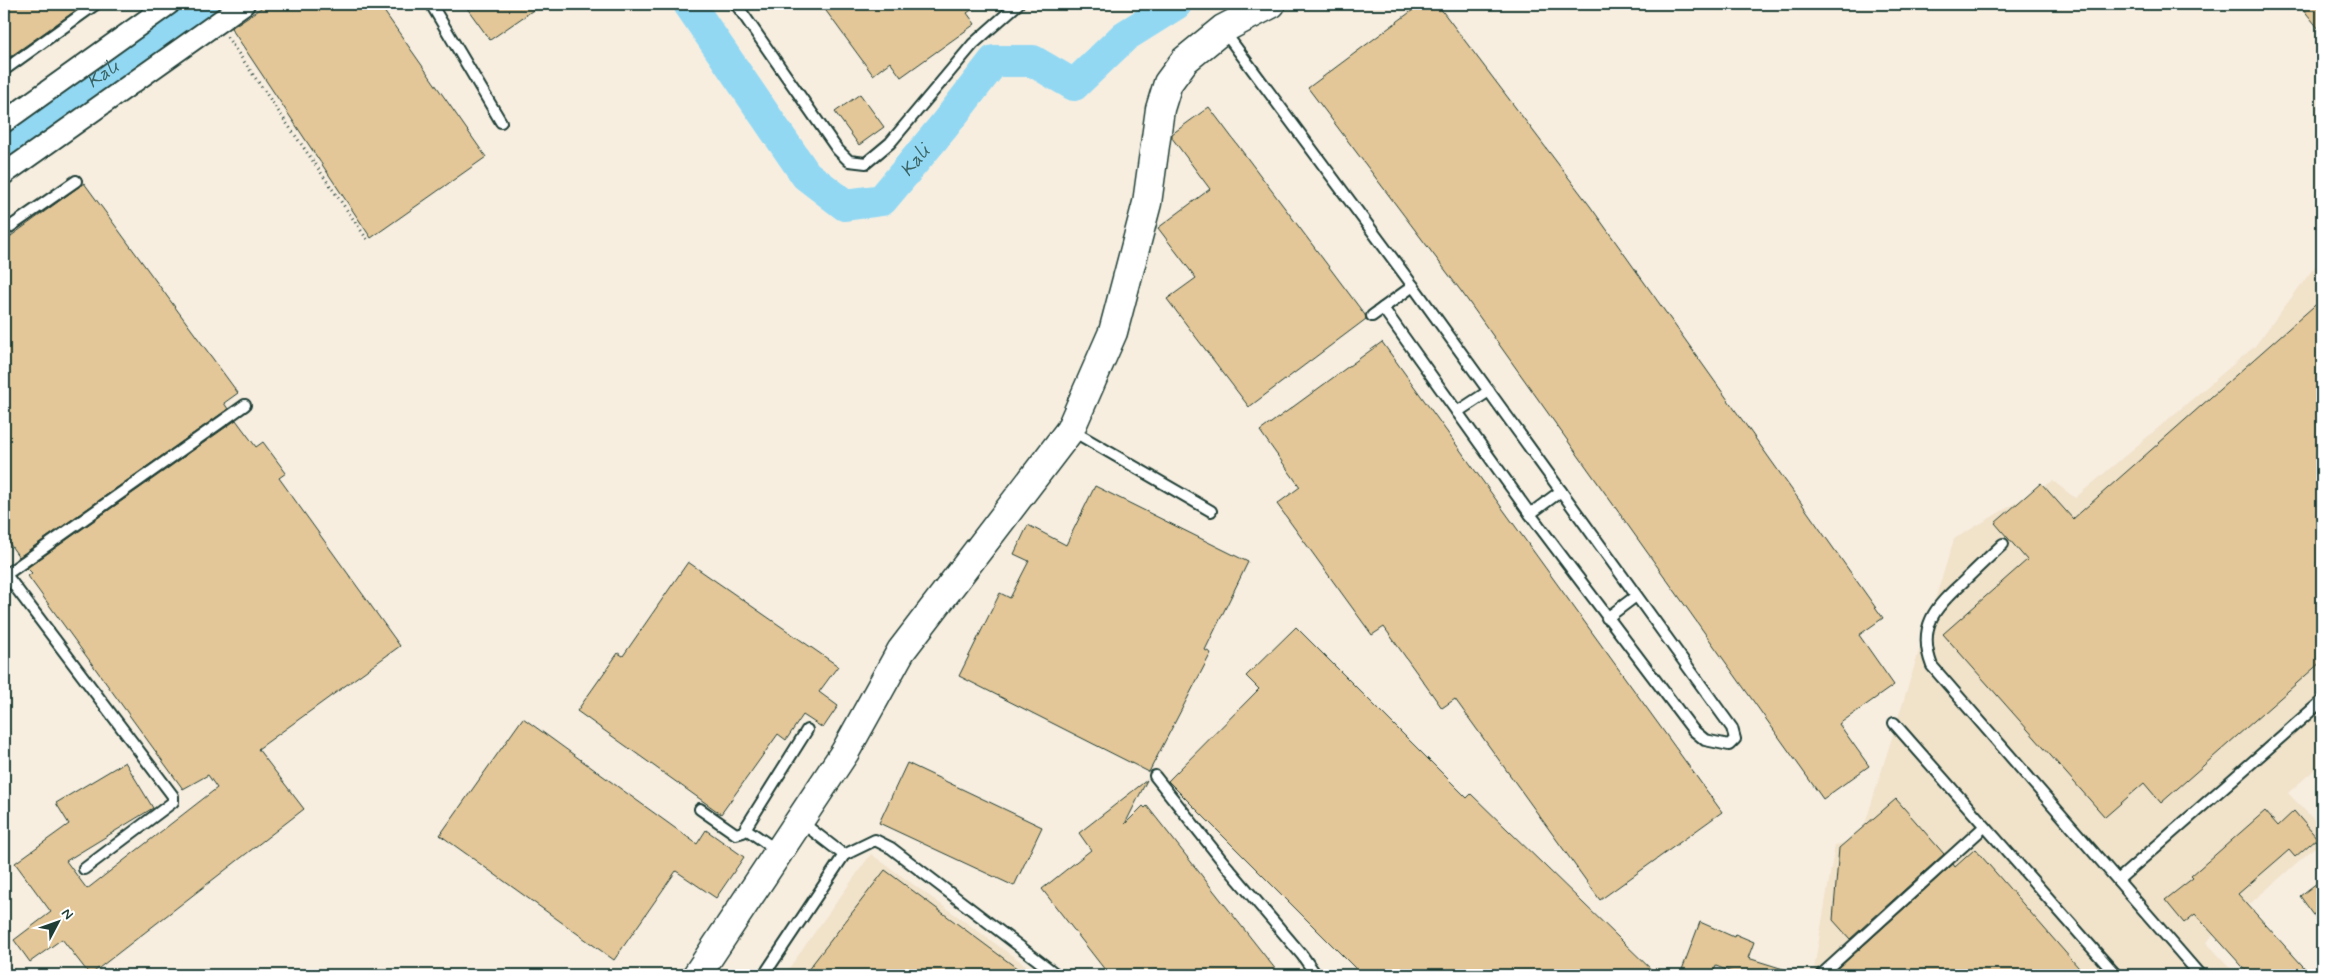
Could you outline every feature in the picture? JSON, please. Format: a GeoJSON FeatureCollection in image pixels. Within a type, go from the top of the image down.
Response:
{"type":"FeatureCollection","features":[{"type":"Feature","properties":{"kind":"street"},"geometry":{"type":"LineString","coordinates":[[4,122],[169,4]]}},
{"type":"Feature","properties":{"kind":"street"},"geometry":{"type":"LineString","coordinates":[[4,174],[244,4]]}},
{"type":"Feature","properties":{"kind":"street"},"geometry":{"type":"LineString","coordinates":[[697,975],[845,752],[901,651],[1070,430],[1113,332],[1147,203],[1160,109],[1168,83],[1185,60],[1223,29],[1271,4]]}},
{"type":"Feature","properties":{"kind":"lane"},"geometry":{"type":"LineString","coordinates":[[4,70],[96,4]]}},
{"type":"Feature","properties":{"kind":"lane"},"geometry":{"type":"LineString","coordinates":[[431,4],[500,122]]}},
{"type":"Feature","properties":{"kind":"lane"},"geometry":{"type":"LineString","coordinates":[[736,4],[837,149],[849,161],[866,163],[890,143],[973,44],[1018,4]]}},
{"type":"Feature","properties":{"kind":"lane"},"geometry":{"type":"LineString","coordinates":[[1223,29],[1413,286],[1732,728],[1735,739],[1729,745],[1705,740],[1693,730],[1530,514],[1383,308]]}},
{"type":"Feature","properties":{"kind":"lane"},"geometry":{"type":"LineString","coordinates":[[4,231],[76,181]]}},
{"type":"Feature","properties":{"kind":"lane"},"geometry":{"type":"LineString","coordinates":[[1372,316],[1413,286]]}},
{"type":"Feature","properties":{"kind":"lane"},"geometry":{"type":"LineString","coordinates":[[1457,412],[1489,391]]}},
{"type":"Feature","properties":{"kind":"lane"},"geometry":{"type":"LineString","coordinates":[[84,869],[173,802],[173,796],[4,574],[244,405]]}},
{"type":"Feature","properties":{"kind":"lane"},"geometry":{"type":"LineString","coordinates":[[1070,430],[1211,511]]}},
{"type":"Feature","properties":{"kind":"lane"},"geometry":{"type":"LineString","coordinates":[[1530,514],[1561,491]]}},
{"type":"Feature","properties":{"kind":"lane"},"geometry":{"type":"LineString","coordinates":[[2003,544],[1937,608],[1929,625],[1927,646],[1932,666],[2200,975]]}},
{"type":"Feature","properties":{"kind":"lane"},"geometry":{"type":"LineString","coordinates":[[1607,618],[1636,596]]}},
{"type":"Feature","properties":{"kind":"lane"},"geometry":{"type":"LineString","coordinates":[[2118,880],[2322,701]]}},
{"type":"Feature","properties":{"kind":"lane"},"geometry":{"type":"LineString","coordinates":[[1894,722],[1984,827],[2116,975]]}},
{"type":"Feature","properties":{"kind":"lane"},"geometry":{"type":"LineString","coordinates":[[700,809],[736,834],[746,829],[807,730]]}},
{"type":"Feature","properties":{"kind":"lane"},"geometry":{"type":"LineString","coordinates":[[1155,776],[1224,863],[1302,955],[1316,975]]}},
{"type":"Feature","properties":{"kind":"lane"},"geometry":{"type":"LineString","coordinates":[[800,821],[844,855]]}},
{"type":"Feature","properties":{"kind":"lane"},"geometry":{"type":"LineString","coordinates":[[1821,975],[1984,827]]}},
{"type":"Feature","properties":{"kind":"lane"},"geometry":{"type":"LineString","coordinates":[[746,829],[779,852]]}},
{"type":"Feature","properties":{"kind":"lane"},"geometry":{"type":"LineString","coordinates":[[764,975],[844,855],[875,840],[891,848],[1057,975]]}},
{"type":"Feature","properties":{"kind":"path"},"geometry":{"type":"LineString","coordinates":[[216,22],[370,242]]}},
{"type":"Feature","properties":{"kind":"shaded area"},"geometry":{"type":"Polygon","coordinates":[[[2322,257],[2322,763],[2288,793],[2322,828],[2322,841],[2206,942],[2237,975],[1813,975],[1835,845],[1860,840],[1954,539],[2053,481],[2075,498],[2255,346],[2322,257]]]}},
{"type":"Feature","properties":{"kind":"shaded area"},"geometry":{"type":"Polygon","coordinates":[[[871,854],[1039,975],[784,975],[871,854]]]}},
{"type":"Feature","properties":{"kind":"building"},"geometry":{"type":"Polygon","coordinates":[[[4,4],[85,4],[4,61],[4,4]]]}},
{"type":"Feature","properties":{"kind":"building"},"geometry":{"type":"Polygon","coordinates":[[[267,4],[379,4],[486,157],[371,238],[231,28],[267,4]]]}},
{"type":"Feature","properties":{"kind":"building"},"geometry":{"type":"Polygon","coordinates":[[[464,4],[542,4],[490,40],[464,4]]]}},
{"type":"Feature","properties":{"kind":"building"},"geometry":{"type":"Polygon","coordinates":[[[821,4],[980,4],[967,13],[975,24],[901,77],[890,62],[873,75],[821,4]]]}},
{"type":"Feature","properties":{"kind":"building"},"geometry":{"type":"Polygon","coordinates":[[[1421,4],[1437,4],[1590,206],[1883,618],[1859,635],[1894,685],[1839,724],[1869,766],[1823,799],[1461,291],[1308,88],[1421,4]]]}},
{"type":"Feature","properties":{"kind":"building"},"geometry":{"type":"Polygon","coordinates":[[[2299,4],[2322,4],[2322,33],[2299,4]]]}},
{"type":"Feature","properties":{"kind":"building"},"geometry":{"type":"Polygon","coordinates":[[[860,94],[884,127],[859,145],[835,112],[860,94]]]}},
{"type":"Feature","properties":{"kind":"building"},"geometry":{"type":"Polygon","coordinates":[[[1209,107],[1365,315],[1366,319],[1249,407],[1167,299],[1196,278],[1158,228],[1210,189],[1172,138],[1172,134],[1209,107]]]}},
{"type":"Feature","properties":{"kind":"building"},"geometry":{"type":"Polygon","coordinates":[[[84,183],[238,393],[224,403],[228,409],[19,557],[4,536],[4,241],[84,183]]]}},
{"type":"Feature","properties":{"kind":"building"},"geometry":{"type":"Polygon","coordinates":[[[2322,299],[2322,661],[2161,803],[2144,783],[2105,817],[1943,634],[2027,560],[1995,523],[2041,483],[2073,519],[2322,299]]]}},
{"type":"Feature","properties":{"kind":"building"},"geometry":{"type":"Polygon","coordinates":[[[1382,342],[1722,812],[1600,900],[1455,699],[1442,708],[1384,627],[1372,635],[1277,504],[1300,487],[1260,431],[1382,342]]]}},
{"type":"Feature","properties":{"kind":"building"},"geometry":{"type":"Polygon","coordinates":[[[236,420],[256,447],[263,442],[286,473],[279,478],[400,646],[258,749],[304,809],[90,975],[62,939],[30,962],[14,940],[51,912],[15,863],[69,824],[56,803],[125,762],[153,808],[66,861],[87,889],[217,788],[208,775],[183,789],[28,576],[32,573],[27,568],[236,420]]]}},
{"type":"Feature","properties":{"kind":"building"},"geometry":{"type":"Polygon","coordinates":[[[1095,486],[1248,562],[1205,650],[1211,653],[1149,772],[959,676],[1000,593],[1010,598],[1029,561],[1014,554],[1028,525],[1066,545],[1095,486]]]}},
{"type":"Feature","properties":{"kind":"building"},"geometry":{"type":"Polygon","coordinates":[[[688,562],[838,666],[819,692],[838,706],[823,728],[803,715],[786,740],[778,734],[721,814],[577,711],[618,653],[623,656],[688,562]]]}},
{"type":"Feature","properties":{"kind":"building"},"geometry":{"type":"Polygon","coordinates":[[[1296,627],[1467,798],[1471,794],[1657,975],[1362,975],[1168,781],[1259,689],[1246,676],[1296,627]]]}},
{"type":"Feature","properties":{"kind":"building"},"geometry":{"type":"Polygon","coordinates":[[[523,718],[697,844],[706,830],[744,857],[716,898],[676,871],[614,960],[440,835],[523,718]]]}},
{"type":"Feature","properties":{"kind":"building"},"geometry":{"type":"Polygon","coordinates":[[[907,763],[1042,827],[1014,886],[879,823],[907,763]]]}},
{"type":"Feature","properties":{"kind":"building"},"geometry":{"type":"Polygon","coordinates":[[[1147,780],[1125,824],[1143,806],[1145,808],[1147,806],[1280,975],[1109,975],[1042,889],[1091,850],[1079,833],[1147,780]]]}},
{"type":"Feature","properties":{"kind":"building"},"geometry":{"type":"Polygon","coordinates":[[[1896,799],[1944,854],[1850,939],[1833,920],[1839,848],[1896,799]]]}},
{"type":"Feature","properties":{"kind":"building"},"geometry":{"type":"Polygon","coordinates":[[[2265,811],[2278,826],[2294,811],[2317,838],[2295,857],[2289,850],[2238,894],[2311,975],[2250,975],[2195,914],[2184,923],[2165,900],[2193,878],[2191,876],[2265,811]]]}},
{"type":"Feature","properties":{"kind":"building"},"geometry":{"type":"Polygon","coordinates":[[[1975,849],[2085,975],[1831,975],[1953,864],[1955,867],[1975,849]]]}},
{"type":"Feature","properties":{"kind":"building"},"geometry":{"type":"Polygon","coordinates":[[[885,870],[1026,975],[804,975],[885,870]]]}},
{"type":"Feature","properties":{"kind":"building"},"geometry":{"type":"Polygon","coordinates":[[[2322,879],[2322,926],[2300,896],[2322,879]]]}},
{"type":"Feature","properties":{"kind":"building"},"geometry":{"type":"Polygon","coordinates":[[[1700,922],[1734,937],[1735,934],[1754,942],[1748,958],[1793,972],[1792,975],[1739,975],[1716,966],[1712,975],[1680,975],[1700,922]]]}},
{"type":"Feature","properties":{"kind":"waterway","name":"Kali"},"geometry":{"type":"LineString","coordinates":[[4,144],[201,4]]}},
{"type":"Feature","properties":{"kind":"waterway","name":"Kali"},"geometry":{"type":"LineString","coordinates":[[689,4],[806,175],[845,205],[882,200],[943,127],[994,61],[1033,61],[1074,85],[1125,36],[1176,4]]}}]}
